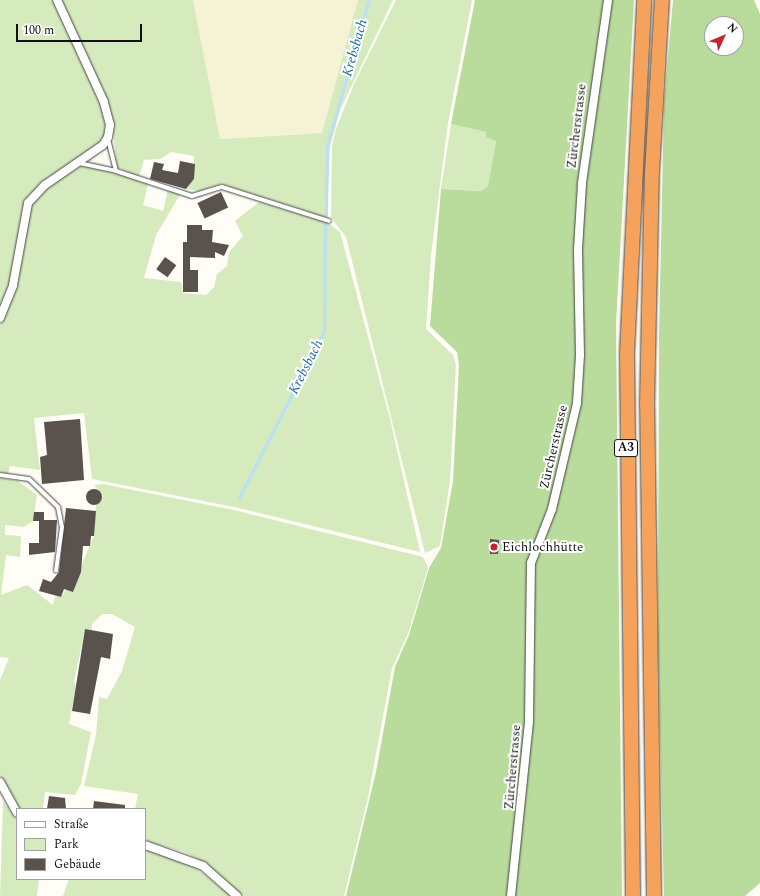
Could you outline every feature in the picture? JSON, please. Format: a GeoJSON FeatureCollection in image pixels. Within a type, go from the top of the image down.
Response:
{"type":"FeatureCollection","features":[{"type":"Feature","properties":{"kind":"highway","name":"A3"},"geometry":{"type":"LineString","coordinates":[[633,896],[626,385],[630,240],[644,0]]}},
{"type":"Feature","properties":{"kind":"highway","name":"A3"},"geometry":{"type":"LineString","coordinates":[[654,896],[647,392],[652,172],[662,0]]}},
{"type":"Feature","properties":{"kind":"street"},"geometry":{"type":"LineString","coordinates":[[0,318],[13,285],[28,203],[45,185],[79,163],[108,137],[110,125],[104,102],[57,0]]}},
{"type":"Feature","properties":{"kind":"street","name":"Zürcherstrasse"},"geometry":{"type":"LineString","coordinates":[[511,896],[529,722],[532,562],[552,509],[577,403],[580,355],[578,249],[582,182],[608,0]]}},
{"type":"Feature","properties":{"kind":"street"},"geometry":{"type":"LineString","coordinates":[[0,782],[16,811]]}},
{"type":"Feature","properties":{"kind":"street"},"geometry":{"type":"LineString","coordinates":[[146,845],[203,866],[237,896]]}},
{"type":"Feature","properties":{"kind":"lane"},"geometry":{"type":"LineString","coordinates":[[108,137],[116,171]]}},
{"type":"Feature","properties":{"kind":"lane"},"geometry":{"type":"LineString","coordinates":[[79,163],[116,171],[192,196],[222,187],[329,221]]}},
{"type":"Feature","properties":{"kind":"lane"},"geometry":{"type":"LineString","coordinates":[[0,475],[29,479],[58,507],[62,527],[56,571]]}},
{"type":"Feature","properties":{"kind":"shaded area"},"geometry":{"type":"Polygon","coordinates":[[[193,0],[358,0],[322,133],[219,139],[193,0]]]}},
{"type":"Feature","properties":{"kind":"green space"},"geometry":{"type":"Polygon","coordinates":[[[0,0],[55,0],[107,115],[107,132],[102,142],[25,204],[14,270],[0,315],[0,0]]]}},
{"type":"Feature","properties":{"kind":"green space"},"geometry":{"type":"Polygon","coordinates":[[[60,0],[193,0],[220,139],[322,133],[358,0],[393,0],[340,110],[330,147],[327,218],[222,184],[199,191],[187,189],[194,179],[194,156],[171,152],[160,159],[144,160],[139,177],[117,167],[111,113],[60,0]]]}},
{"type":"Feature","properties":{"kind":"green space"},"geometry":{"type":"Polygon","coordinates":[[[396,0],[472,0],[448,123],[431,255],[426,329],[453,355],[456,365],[450,481],[440,546],[425,553],[346,237],[331,218],[332,146],[336,129],[354,84],[396,0]]]}},
{"type":"Feature","properties":{"kind":"green space"},"geometry":{"type":"Polygon","coordinates":[[[475,0],[634,0],[616,325],[622,896],[346,896],[376,772],[395,667],[409,635],[429,568],[441,548],[453,481],[459,365],[457,352],[430,326],[441,189],[481,191],[488,186],[496,141],[486,137],[486,132],[451,124],[475,0]]]}},
{"type":"Feature","properties":{"kind":"green space"},"geometry":{"type":"Polygon","coordinates":[[[673,0],[754,0],[760,14],[760,883],[745,896],[664,896],[658,644],[659,335],[664,102],[673,0]]]}},
{"type":"Feature","properties":{"kind":"green space"},"geometry":{"type":"Polygon","coordinates":[[[451,124],[487,132],[496,141],[488,186],[481,191],[441,189],[451,124]]]}},
{"type":"Feature","properties":{"kind":"green space"},"geometry":{"type":"Polygon","coordinates":[[[80,165],[119,173],[148,184],[143,205],[163,211],[168,189],[181,193],[156,235],[144,278],[181,282],[183,293],[206,295],[214,287],[217,274],[227,266],[229,252],[243,236],[235,221],[259,202],[327,222],[340,232],[390,419],[420,552],[234,507],[92,479],[84,413],[34,418],[40,470],[10,466],[8,474],[0,472],[0,324],[9,304],[28,208],[42,190],[80,165]]]}},
{"type":"Feature","properties":{"kind":"green space"},"geometry":{"type":"Polygon","coordinates":[[[0,478],[18,481],[37,495],[33,521],[24,527],[5,525],[5,535],[21,536],[20,557],[6,555],[1,595],[27,585],[53,605],[55,596],[61,597],[81,566],[94,536],[96,506],[103,496],[94,485],[103,484],[234,510],[423,557],[428,568],[408,634],[392,668],[368,797],[344,896],[243,896],[203,862],[184,852],[146,841],[146,808],[135,808],[138,794],[84,786],[96,735],[99,697],[107,699],[122,671],[135,627],[112,614],[102,614],[92,624],[92,630],[85,629],[74,682],[76,687],[69,724],[91,732],[81,784],[75,795],[45,792],[43,808],[16,808],[0,775],[0,680],[9,658],[0,657],[0,478]]]}},
{"type":"Feature","properties":{"kind":"green space"},"geometry":{"type":"Polygon","coordinates":[[[3,801],[16,818],[16,880],[39,880],[37,896],[0,896],[3,801]]]}},
{"type":"Feature","properties":{"kind":"green space"},"geometry":{"type":"Polygon","coordinates":[[[146,849],[188,862],[232,896],[63,896],[69,880],[146,880],[146,849]]]}},
{"type":"Feature","properties":{"kind":"building"},"geometry":{"type":"Polygon","coordinates":[[[180,161],[195,164],[194,179],[186,189],[150,179],[154,162],[164,164],[162,170],[178,173],[180,161]]]}},
{"type":"Feature","properties":{"kind":"building"},"geometry":{"type":"Polygon","coordinates":[[[221,192],[228,207],[205,218],[197,203],[221,192]]]}},
{"type":"Feature","properties":{"kind":"building"},"geometry":{"type":"Polygon","coordinates":[[[187,225],[202,225],[202,230],[213,230],[212,242],[229,245],[224,256],[215,252],[215,258],[190,257],[190,270],[198,270],[198,292],[183,292],[183,242],[187,242],[187,225]]]}},
{"type":"Feature","properties":{"kind":"building"},"geometry":{"type":"Polygon","coordinates":[[[165,257],[176,265],[168,277],[156,269],[165,257]]]}},
{"type":"Feature","properties":{"kind":"building"},"geometry":{"type":"Polygon","coordinates":[[[80,419],[84,480],[42,484],[40,457],[47,455],[44,422],[80,419]]]}},
{"type":"Feature","properties":{"kind":"building"},"geometry":{"type":"Polygon","coordinates":[[[94,489],[101,494],[102,497],[97,504],[94,505],[87,500],[86,497],[91,490],[94,489]]]}},
{"type":"Feature","properties":{"kind":"building"},"geometry":{"type":"Polygon","coordinates":[[[66,508],[96,511],[94,536],[91,536],[90,546],[83,546],[81,572],[73,592],[64,589],[61,597],[39,591],[43,579],[51,582],[59,572],[66,508]]]}},
{"type":"Feature","properties":{"kind":"building"},"geometry":{"type":"Polygon","coordinates":[[[34,512],[44,512],[44,520],[57,520],[55,552],[29,555],[29,543],[39,543],[39,521],[33,521],[34,512]]]}},
{"type":"Feature","properties":{"kind":"building","name":"Eichlochhütte"},"geometry":{"type":"Polygon","coordinates":[[[490,539],[499,540],[498,554],[490,554],[490,539]]]}},
{"type":"Feature","properties":{"kind":"building"},"geometry":{"type":"Polygon","coordinates":[[[85,629],[113,634],[110,659],[101,657],[90,714],[72,711],[85,629]]]}},
{"type":"Feature","properties":{"kind":"building"},"geometry":{"type":"Polygon","coordinates":[[[49,796],[65,798],[66,808],[47,808],[49,796]]]}},
{"type":"Feature","properties":{"kind":"building"},"geometry":{"type":"Polygon","coordinates":[[[94,801],[125,805],[125,808],[93,808],[94,801]]]}},
{"type":"Feature","properties":{"kind":"waterway","name":"Krebsbach"},"geometry":{"type":"LineString","coordinates":[[326,215],[327,146],[369,0]]}},
{"type":"Feature","properties":{"kind":"waterway","name":"Krebsbach"},"geometry":{"type":"LineString","coordinates":[[239,498],[324,331],[325,225]]}},
{"type":"Feature","properties":{"kind":"place","name":"Eichlochhütte"},"geometry":{"type":"Point","coordinates":[494,547]}}]}
